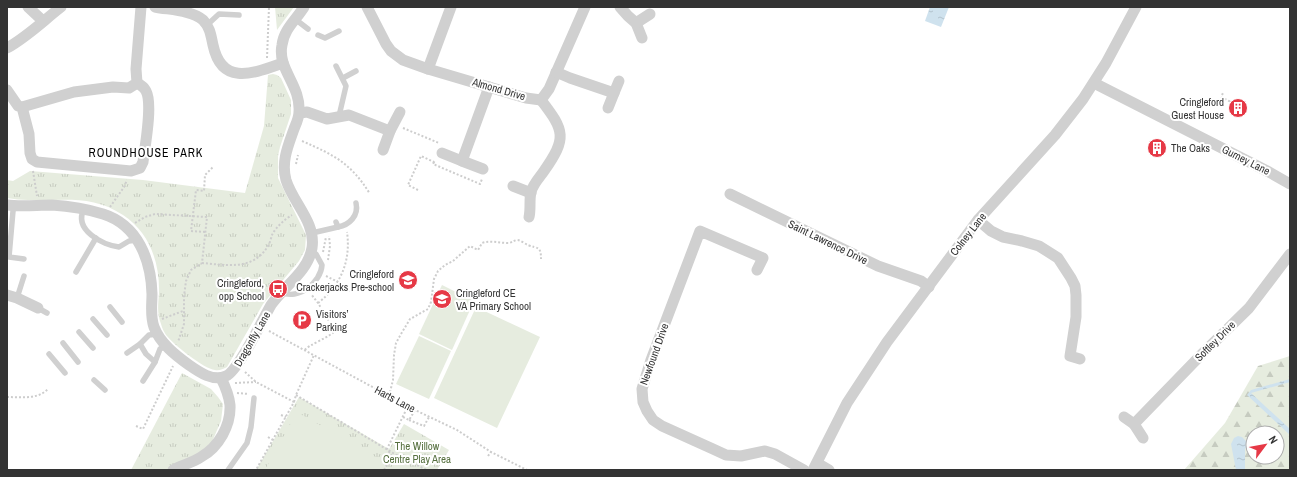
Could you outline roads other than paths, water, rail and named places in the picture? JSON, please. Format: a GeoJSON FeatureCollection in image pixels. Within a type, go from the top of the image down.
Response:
{"type":"FeatureCollection","features":[{"type":"Feature","properties":{"kind":"street"},"geometry":{"type":"LineString","coordinates":[[28,7],[44,21]]}},
{"type":"Feature","properties":{"kind":"street"},"geometry":{"type":"LineString","coordinates":[[7,48],[31,33],[61,7]]}},
{"type":"Feature","properties":{"kind":"street"},"geometry":{"type":"LineString","coordinates":[[137,83],[136,69],[141,7]]}},
{"type":"Feature","properties":{"kind":"street"},"geometry":{"type":"LineString","coordinates":[[155,7],[185,10],[201,19],[210,30],[217,57],[224,67],[230,72],[245,74],[256,73],[283,63]]}},
{"type":"Feature","properties":{"kind":"street","name":"Dragonfly Lane"},"geometry":{"type":"LineString","coordinates":[[221,378],[231,373],[272,304],[305,266],[311,251],[312,233],[307,220],[286,180],[284,168],[285,156],[300,113],[298,98],[281,55],[284,37],[304,7]]}},
{"type":"Feature","properties":{"kind":"street","name":"Almond Drive"},"geometry":{"type":"LineString","coordinates":[[367,7],[386,44],[391,51],[403,60],[428,69],[526,98],[541,100],[549,88],[585,7]]}},
{"type":"Feature","properties":{"kind":"street"},"geometry":{"type":"LineString","coordinates":[[428,69],[451,7]]}},
{"type":"Feature","properties":{"kind":"street"},"geometry":{"type":"LineString","coordinates":[[620,7],[636,23],[642,38]]}},
{"type":"Feature","properties":{"kind":"street","name":"Colney Lane"},"geometry":{"type":"LineString","coordinates":[[815,467],[852,396],[887,342],[929,287],[961,241],[978,220],[1055,135],[1094,83],[1136,7]]}},
{"type":"Feature","properties":{"kind":"street"},"geometry":{"type":"LineString","coordinates":[[636,23],[650,14]]}},
{"type":"Feature","properties":{"kind":"street"},"geometry":{"type":"LineString","coordinates":[[556,72],[614,93]]}},
{"type":"Feature","properties":{"kind":"street"},"geometry":{"type":"LineString","coordinates":[[608,108],[619,81]]}},
{"type":"Feature","properties":{"kind":"street"},"geometry":{"type":"LineString","coordinates":[[7,90],[18,106],[22,107],[74,92],[113,87],[129,88],[137,83]]}},
{"type":"Feature","properties":{"kind":"street"},"geometry":{"type":"LineString","coordinates":[[22,107],[29,134],[30,153],[34,161],[131,172],[140,168],[143,162],[149,107],[146,90],[143,86],[137,83]]}},
{"type":"Feature","properties":{"kind":"street","name":"Gurney Lane"},"geometry":{"type":"LineString","coordinates":[[1094,83],[1290,184]]}},
{"type":"Feature","properties":{"kind":"street"},"geometry":{"type":"LineString","coordinates":[[462,161],[489,86]]}},
{"type":"Feature","properties":{"kind":"street"},"geometry":{"type":"LineString","coordinates":[[529,217],[531,209],[531,193],[552,160],[560,138],[560,129],[557,122],[541,100]]}},
{"type":"Feature","properties":{"kind":"street"},"geometry":{"type":"LineString","coordinates":[[300,113],[307,112],[327,119],[348,115],[392,128]]}},
{"type":"Feature","properties":{"kind":"street"},"geometry":{"type":"LineString","coordinates":[[383,150],[400,112]]}},
{"type":"Feature","properties":{"kind":"street"},"geometry":{"type":"LineString","coordinates":[[441,148],[462,161],[483,169]]}},
{"type":"Feature","properties":{"kind":"street"},"geometry":{"type":"LineString","coordinates":[[513,186],[531,193]]}},
{"type":"Feature","properties":{"kind":"street","name":"Saint Lawrence Drive"},"geometry":{"type":"LineString","coordinates":[[730,194],[878,266],[921,281],[929,287]]}},
{"type":"Feature","properties":{"kind":"street"},"geometry":{"type":"LineString","coordinates":[[11,206],[54,206],[84,209],[105,214],[115,219],[128,230],[143,248],[150,272],[153,322],[158,334],[169,348],[198,371],[209,377],[221,378],[230,405],[227,426],[218,442],[210,452],[201,458],[173,470]]}},
{"type":"Feature","properties":{"kind":"street"},"geometry":{"type":"LineString","coordinates":[[978,220],[1003,237],[1039,246],[1058,258],[1075,286],[1076,317],[1070,356],[1080,359]]}},
{"type":"Feature","properties":{"kind":"street","name":"Newfound Drive"},"geometry":{"type":"LineString","coordinates":[[757,270],[763,258],[700,232],[651,360],[642,389],[643,402],[653,420],[662,426],[726,455],[741,456],[765,451],[775,454],[804,470]]}},
{"type":"Feature","properties":{"kind":"street","name":"Softley Drive"},"geometry":{"type":"LineString","coordinates":[[1134,424],[1200,355],[1249,308],[1290,254]]}},
{"type":"Feature","properties":{"kind":"street"},"geometry":{"type":"LineString","coordinates":[[10,298],[43,311]]}},
{"type":"Feature","properties":{"kind":"street"},"geometry":{"type":"LineString","coordinates":[[1124,417],[1134,424],[1143,438]]}},
{"type":"Feature","properties":{"kind":"street"},"geometry":{"type":"LineString","coordinates":[[815,467],[829,470]]}},
{"type":"Feature","properties":{"kind":"lane"},"geometry":{"type":"LineString","coordinates":[[207,25],[219,14],[239,15]]}},
{"type":"Feature","properties":{"kind":"lane"},"geometry":{"type":"LineString","coordinates":[[295,19],[308,29]]}},
{"type":"Feature","properties":{"kind":"lane"},"geometry":{"type":"LineString","coordinates":[[318,35],[325,38],[339,31]]}},
{"type":"Feature","properties":{"kind":"lane"},"geometry":{"type":"LineString","coordinates":[[336,66],[346,86],[339,116]]}},
{"type":"Feature","properties":{"kind":"lane"},"geometry":{"type":"LineString","coordinates":[[343,78],[356,71]]}},
{"type":"Feature","properties":{"kind":"lane"},"geometry":{"type":"LineString","coordinates":[[312,233],[337,225],[345,226],[354,218],[356,203]]}},
{"type":"Feature","properties":{"kind":"lane"},"geometry":{"type":"LineString","coordinates":[[11,206],[13,211],[8,257],[24,259]]}},
{"type":"Feature","properties":{"kind":"lane"},"geometry":{"type":"LineString","coordinates":[[84,209],[82,213],[83,222],[87,232],[108,246],[119,248],[129,241],[137,240]]}},
{"type":"Feature","properties":{"kind":"lane"},"geometry":{"type":"LineString","coordinates":[[76,272],[96,238]]}},
{"type":"Feature","properties":{"kind":"lane"},"geometry":{"type":"LineString","coordinates":[[281,292],[286,295],[301,292],[312,284],[319,276],[322,265],[316,254],[311,251]]}},
{"type":"Feature","properties":{"kind":"lane"},"geometry":{"type":"LineString","coordinates":[[10,298],[24,276]]}},
{"type":"Feature","properties":{"kind":"lane"},"geometry":{"type":"LineString","coordinates":[[110,307],[122,322]]}},
{"type":"Feature","properties":{"kind":"lane"},"geometry":{"type":"LineString","coordinates":[[93,319],[107,335]]}},
{"type":"Feature","properties":{"kind":"lane"},"geometry":{"type":"LineString","coordinates":[[79,332],[93,348]]}},
{"type":"Feature","properties":{"kind":"lane"},"geometry":{"type":"LineString","coordinates":[[127,353],[140,344],[149,335],[158,334]]}},
{"type":"Feature","properties":{"kind":"lane"},"geometry":{"type":"LineString","coordinates":[[63,343],[78,362]]}},
{"type":"Feature","properties":{"kind":"lane"},"geometry":{"type":"LineString","coordinates":[[140,344],[146,354],[155,362]]}},
{"type":"Feature","properties":{"kind":"lane"},"geometry":{"type":"LineString","coordinates":[[143,381],[155,362],[160,349],[169,348]]}},
{"type":"Feature","properties":{"kind":"lane"},"geometry":{"type":"LineString","coordinates":[[49,354],[65,373]]}},
{"type":"Feature","properties":{"kind":"lane"},"geometry":{"type":"LineString","coordinates":[[94,380],[105,390]]}},
{"type":"Feature","properties":{"kind":"lane"},"geometry":{"type":"LineString","coordinates":[[228,470],[247,443],[251,428],[254,398]]}},
{"type":"Feature","properties":{"kind":"water"},"geometry":{"type":"Polygon","coordinates":[[[930,7],[949,7],[941,27],[925,21],[930,7]]]}},
{"type":"Feature","properties":{"kind":"water"},"geometry":{"type":"Polygon","coordinates":[[[1290,379],[1290,382],[1251,393],[1290,429],[1290,435],[1285,430],[1285,425],[1279,425],[1247,395],[1251,390],[1290,379]]]}},
{"type":"Feature","properties":{"kind":"water"},"geometry":{"type":"Polygon","coordinates":[[[1238,436],[1245,440],[1245,470],[1236,470],[1231,444],[1234,438],[1238,436]]]}},
{"type":"Feature","properties":{"kind":"place","name":"Cringleford Guest House"},"geometry":{"type":"Point","coordinates":[1238,108]}},
{"type":"Feature","properties":{"kind":"place","name":"The Oaks"},"geometry":{"type":"Point","coordinates":[1157,148]}},
{"type":"Feature","properties":{"kind":"place","name":"Cringleford Crackerjacks Pre-school"},"geometry":{"type":"Point","coordinates":[408,280]}},
{"type":"Feature","properties":{"kind":"place","name":"Cringleford, opp School"},"geometry":{"type":"Point","coordinates":[278,289]}},
{"type":"Feature","properties":{"kind":"place","name":"Cringleford CE VA Primary School"},"geometry":{"type":"Point","coordinates":[442,299]}},
{"type":"Feature","properties":{"kind":"place","name":"Visitors’ Parking"},"geometry":{"type":"Point","coordinates":[302,320]}},
{"type":"Feature","properties":{"kind":"district","name":"ROUNDHOUSE PARK"},"geometry":{"type":"Point","coordinates":[146,153]}},
{"type":"Feature","properties":{"kind":"park label","name":"The Willow Centre Play Area"},"geometry":{"type":"Point","coordinates":[417,452]}}]}
